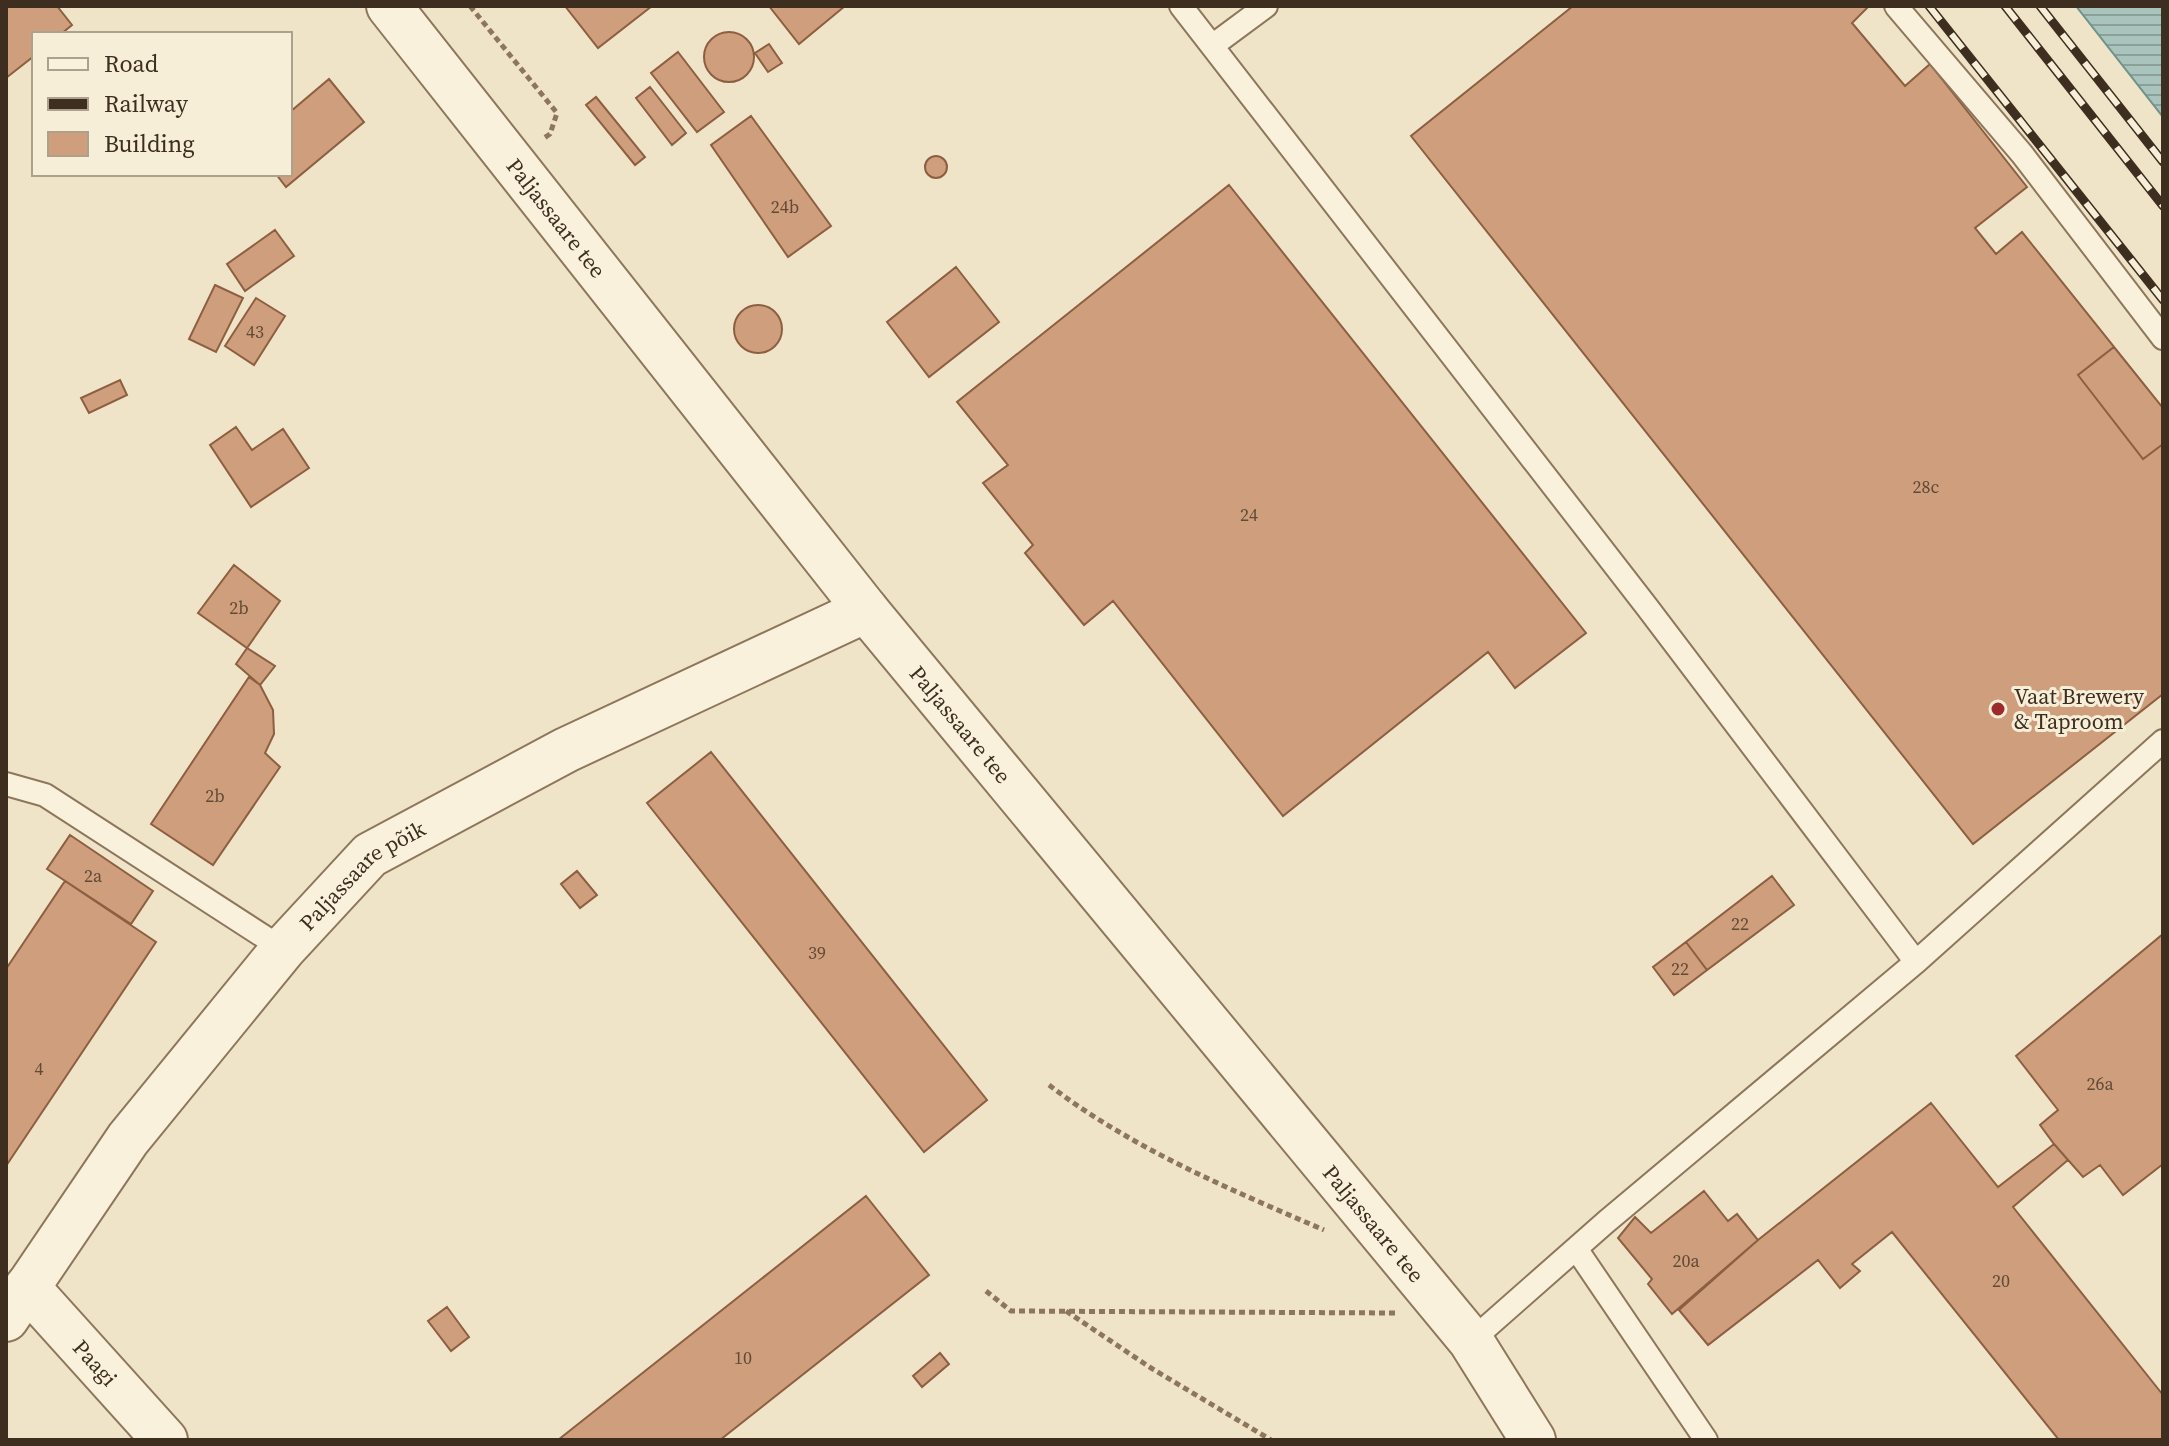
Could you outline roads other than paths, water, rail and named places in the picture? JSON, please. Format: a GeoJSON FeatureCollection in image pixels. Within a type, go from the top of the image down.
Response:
{"type":"FeatureCollection","features":[{"type":"Feature","properties":{"kind":"street","name":"Paljassaare tee"},"geometry":{"type":"LineString","coordinates":[[389,6],[866,610],[1471,1341],[1533,1440]]}},
{"type":"Feature","properties":{"kind":"street","name":"Paljassaare põik"},"geometry":{"type":"LineString","coordinates":[[16,1303],[128,1139],[283,949],[370,855],[566,750],[866,610]]}},
{"type":"Feature","properties":{"kind":"street","name":"Paagi"},"geometry":{"type":"LineString","coordinates":[[16,1303],[165,1440]]}},
{"type":"Feature","properties":{"kind":"lane"},"geometry":{"type":"LineString","coordinates":[[1181,6],[1647,607],[1916,962]]}},
{"type":"Feature","properties":{"kind":"lane"},"geometry":{"type":"LineString","coordinates":[[1212,46],[1266,6]]}},
{"type":"Feature","properties":{"kind":"lane"},"geometry":{"type":"LineString","coordinates":[[1896,6],[2022,154],[2163,338]]}},
{"type":"Feature","properties":{"kind":"lane"},"geometry":{"type":"LineString","coordinates":[[1471,1341],[1606,1222],[1916,962],[2163,741]]}},
{"type":"Feature","properties":{"kind":"lane"},"geometry":{"type":"LineString","coordinates":[[6,784],[45,795],[283,949]]}},
{"type":"Feature","properties":{"kind":"lane"},"geometry":{"type":"LineString","coordinates":[[1577,1250],[1706,1440]]}},
{"type":"Feature","properties":{"kind":"water"},"geometry":{"type":"Polygon","coordinates":[[[2076,6],[2163,6],[2163,117],[2076,6]]]}},
{"type":"Feature","properties":{"kind":"railway"},"geometry":{"type":"LineString","coordinates":[[1929,6],[2163,300]]}},
{"type":"Feature","properties":{"kind":"railway"},"geometry":{"type":"LineString","coordinates":[[2005,6],[2163,206]]}},
{"type":"Feature","properties":{"kind":"railway"},"geometry":{"type":"LineString","coordinates":[[2040,6],[2163,162]]}},
{"type":"Feature","properties":{"kind":"place","name":"Vaat Brewery & Taproom"},"geometry":{"type":"Point","coordinates":[1998,709]}}]}
